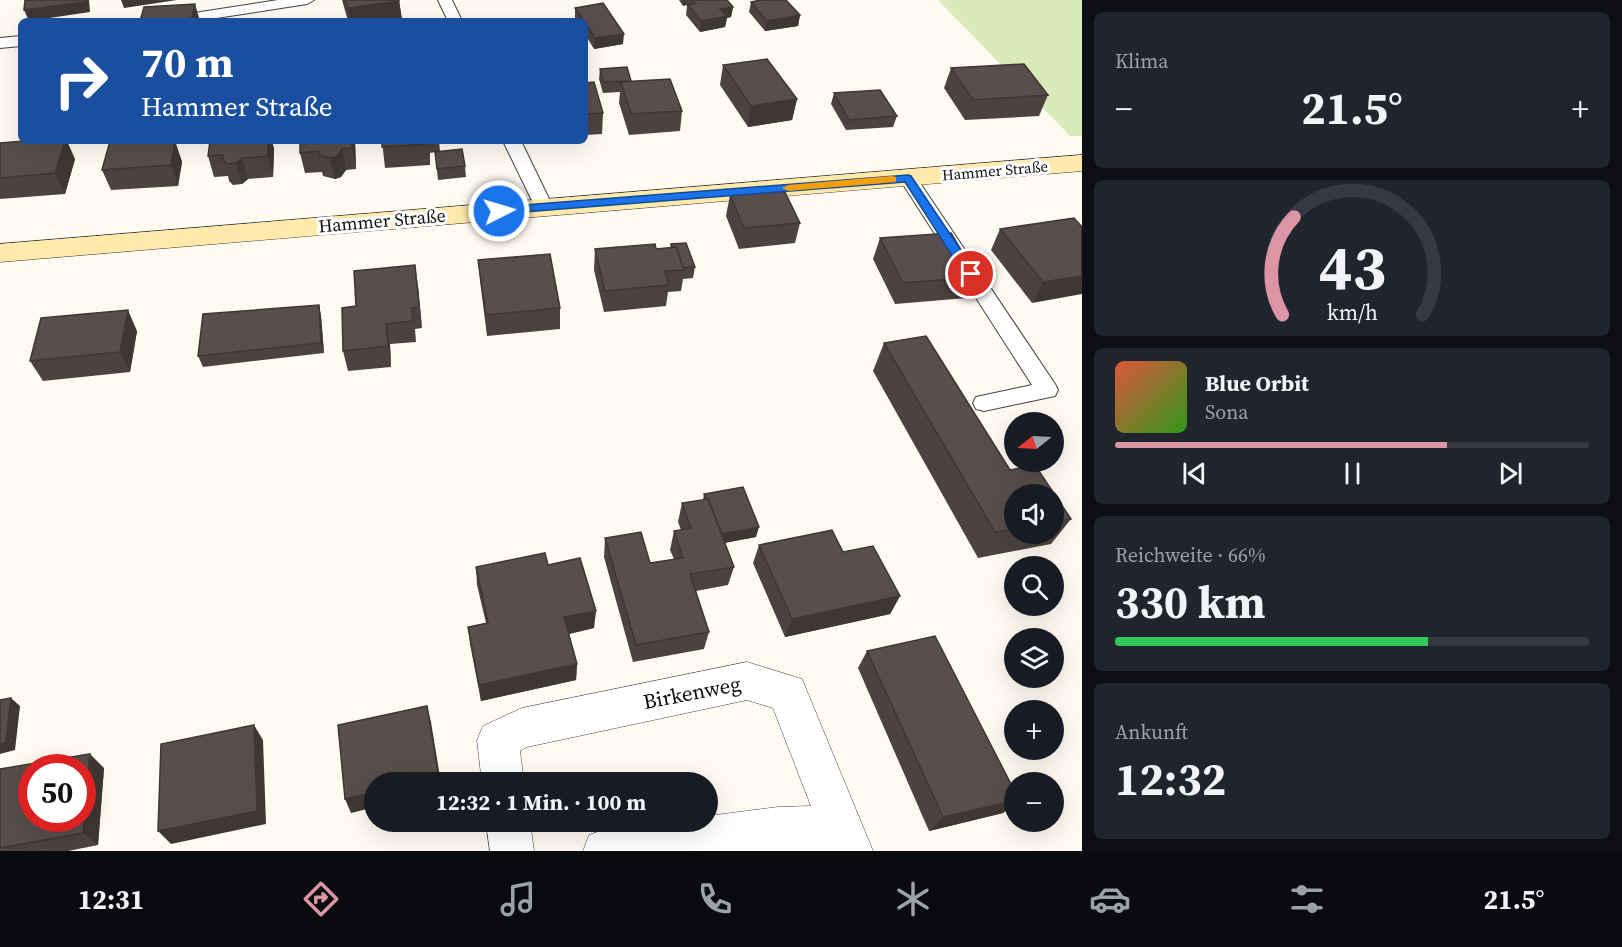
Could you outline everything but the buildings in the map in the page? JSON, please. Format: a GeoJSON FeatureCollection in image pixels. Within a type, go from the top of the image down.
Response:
{"type":"FeatureCollection","features":[{"type":"Feature","properties":{"kind":"main road","name":"Hammer Straße"},"geometry":{"type":"LineString","coordinates":[[0,253],[1082,163]]}},
{"type":"Feature","properties":{"kind":"street","name":"Birkenweg"},"geometry":{"type":"LineString","coordinates":[[502,772],[498,740],[522,728],[747,681],[788,693],[846,839]]}},
{"type":"Feature","properties":{"kind":"street","name":"Birkenweg"},"geometry":{"type":"LineString","coordinates":[[605,851],[778,829],[846,839]]}},
{"type":"Feature","properties":{"kind":"street"},"geometry":{"type":"LineString","coordinates":[[509,832],[512,851]]}},
{"type":"Feature","properties":{"kind":"lane"},"geometry":{"type":"LineString","coordinates":[[194,17],[307,0]]}},
{"type":"Feature","properties":{"kind":"lane"},"geometry":{"type":"LineString","coordinates":[[445,0],[454,18]]}},
{"type":"Feature","properties":{"kind":"lane"},"geometry":{"type":"LineString","coordinates":[[0,43],[18,41]]}},
{"type":"Feature","properties":{"kind":"lane"},"geometry":{"type":"LineString","coordinates":[[513,144],[544,207]]}},
{"type":"Feature","properties":{"kind":"lane","name":"Hammer Straße"},"geometry":{"type":"LineString","coordinates":[[908,178],[1047,390],[984,403]]}},
{"type":"Feature","properties":{"kind":"green space"},"geometry":{"type":"Polygon","coordinates":[[[938,0],[1082,0],[1082,136],[1070,136],[938,0]]]}},
{"type":"Feature","properties":{"kind":"slow traffic"},"geometry":{"type":"LineString","coordinates":[[788,188],[892,179]]}},
{"type":"Feature","properties":{"kind":"route"},"geometry":{"type":"LineString","coordinates":[[499,211],[908,178],[971,274]]}}]}
